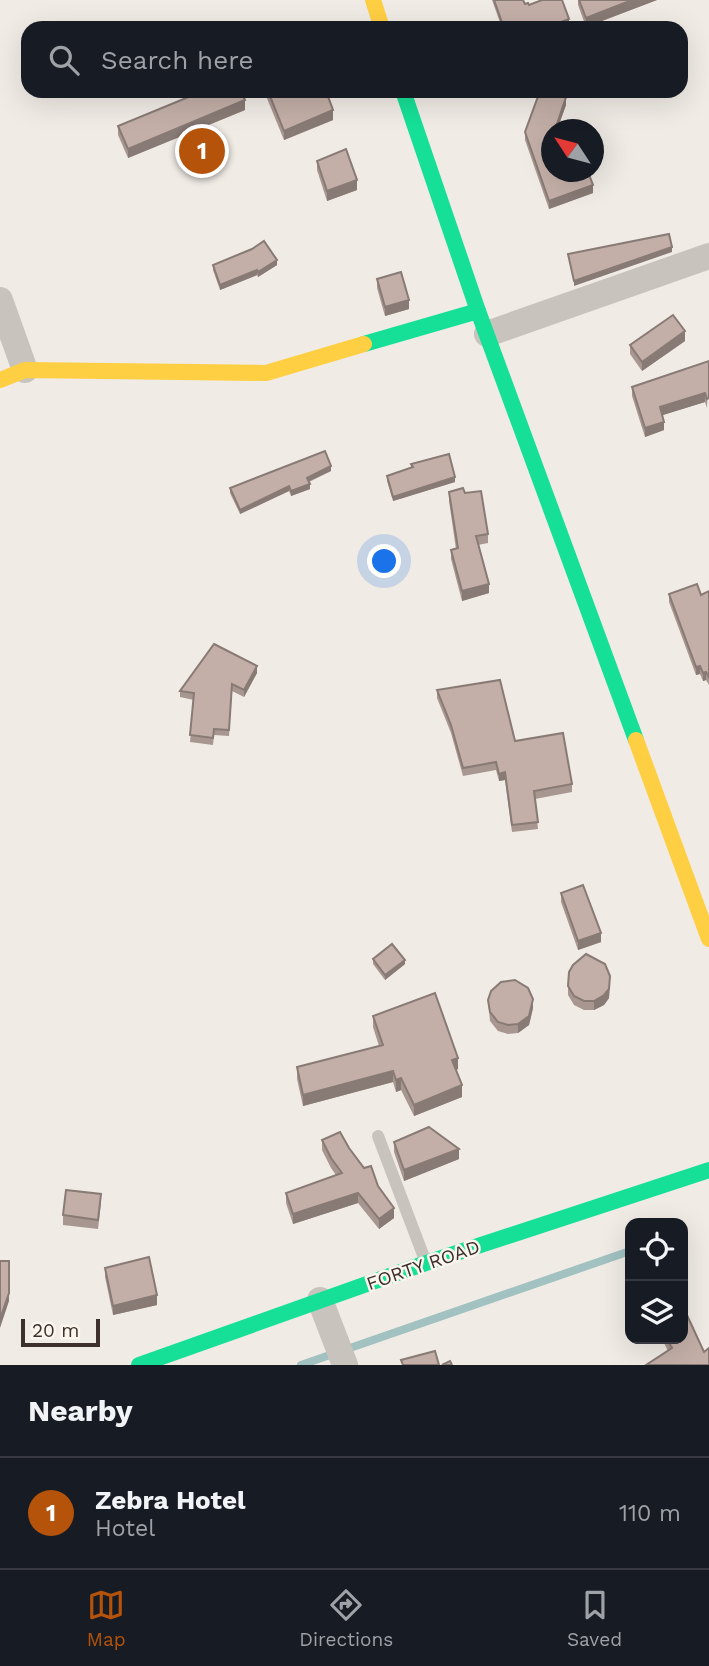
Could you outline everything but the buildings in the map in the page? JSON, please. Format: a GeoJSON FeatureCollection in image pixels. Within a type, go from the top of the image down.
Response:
{"type":"FeatureCollection","features":[{"type":"Feature","properties":{"kind":"street"},"geometry":{"type":"LineString","coordinates":[[373,0],[380,21]]}},
{"type":"Feature","properties":{"kind":"street"},"geometry":{"type":"LineString","coordinates":[[405,98],[593,629],[709,939]]}},
{"type":"Feature","properties":{"kind":"street"},"geometry":{"type":"LineString","coordinates":[[0,380],[25,370],[266,373],[483,323],[709,256]]}},
{"type":"Feature","properties":{"kind":"street"},"geometry":{"type":"LineString","coordinates":[[0,300],[25,370]]}},
{"type":"Feature","properties":{"kind":"street","name":"FORTY ROAD"},"geometry":{"type":"LineString","coordinates":[[139,1365],[426,1263],[709,1170]]}},
{"type":"Feature","properties":{"kind":"street"},"geometry":{"type":"LineString","coordinates":[[320,1300],[345,1365]]}},
{"type":"Feature","properties":{"kind":"lane"},"geometry":{"type":"LineString","coordinates":[[378,1136],[426,1263]]}},
{"type":"Feature","properties":{"kind":"waterway"},"geometry":{"type":"LineString","coordinates":[[301,1365],[625,1253]]}},
{"type":"Feature","properties":{"kind":"traffic: fast"},"geometry":{"type":"LineString","coordinates":[[405,98],[478,311],[636,740]]}},
{"type":"Feature","properties":{"kind":"traffic: fast"},"geometry":{"type":"LineString","coordinates":[[364,344],[478,311]]}},
{"type":"Feature","properties":{"kind":"traffic: fast"},"geometry":{"type":"LineString","coordinates":[[139,1365],[426,1263],[709,1170]]}},
{"type":"Feature","properties":{"kind":"traffic: slow"},"geometry":{"type":"LineString","coordinates":[[373,0],[380,21]]}},
{"type":"Feature","properties":{"kind":"traffic: slow"},"geometry":{"type":"LineString","coordinates":[[0,380],[25,370],[266,373],[364,344]]}},
{"type":"Feature","properties":{"kind":"traffic: slow"},"geometry":{"type":"LineString","coordinates":[[636,740],[709,939]]}},
{"type":"Feature","properties":{"kind":"place","name":"Zebra Hotel"},"geometry":{"type":"Point","coordinates":[202,151]}}]}
